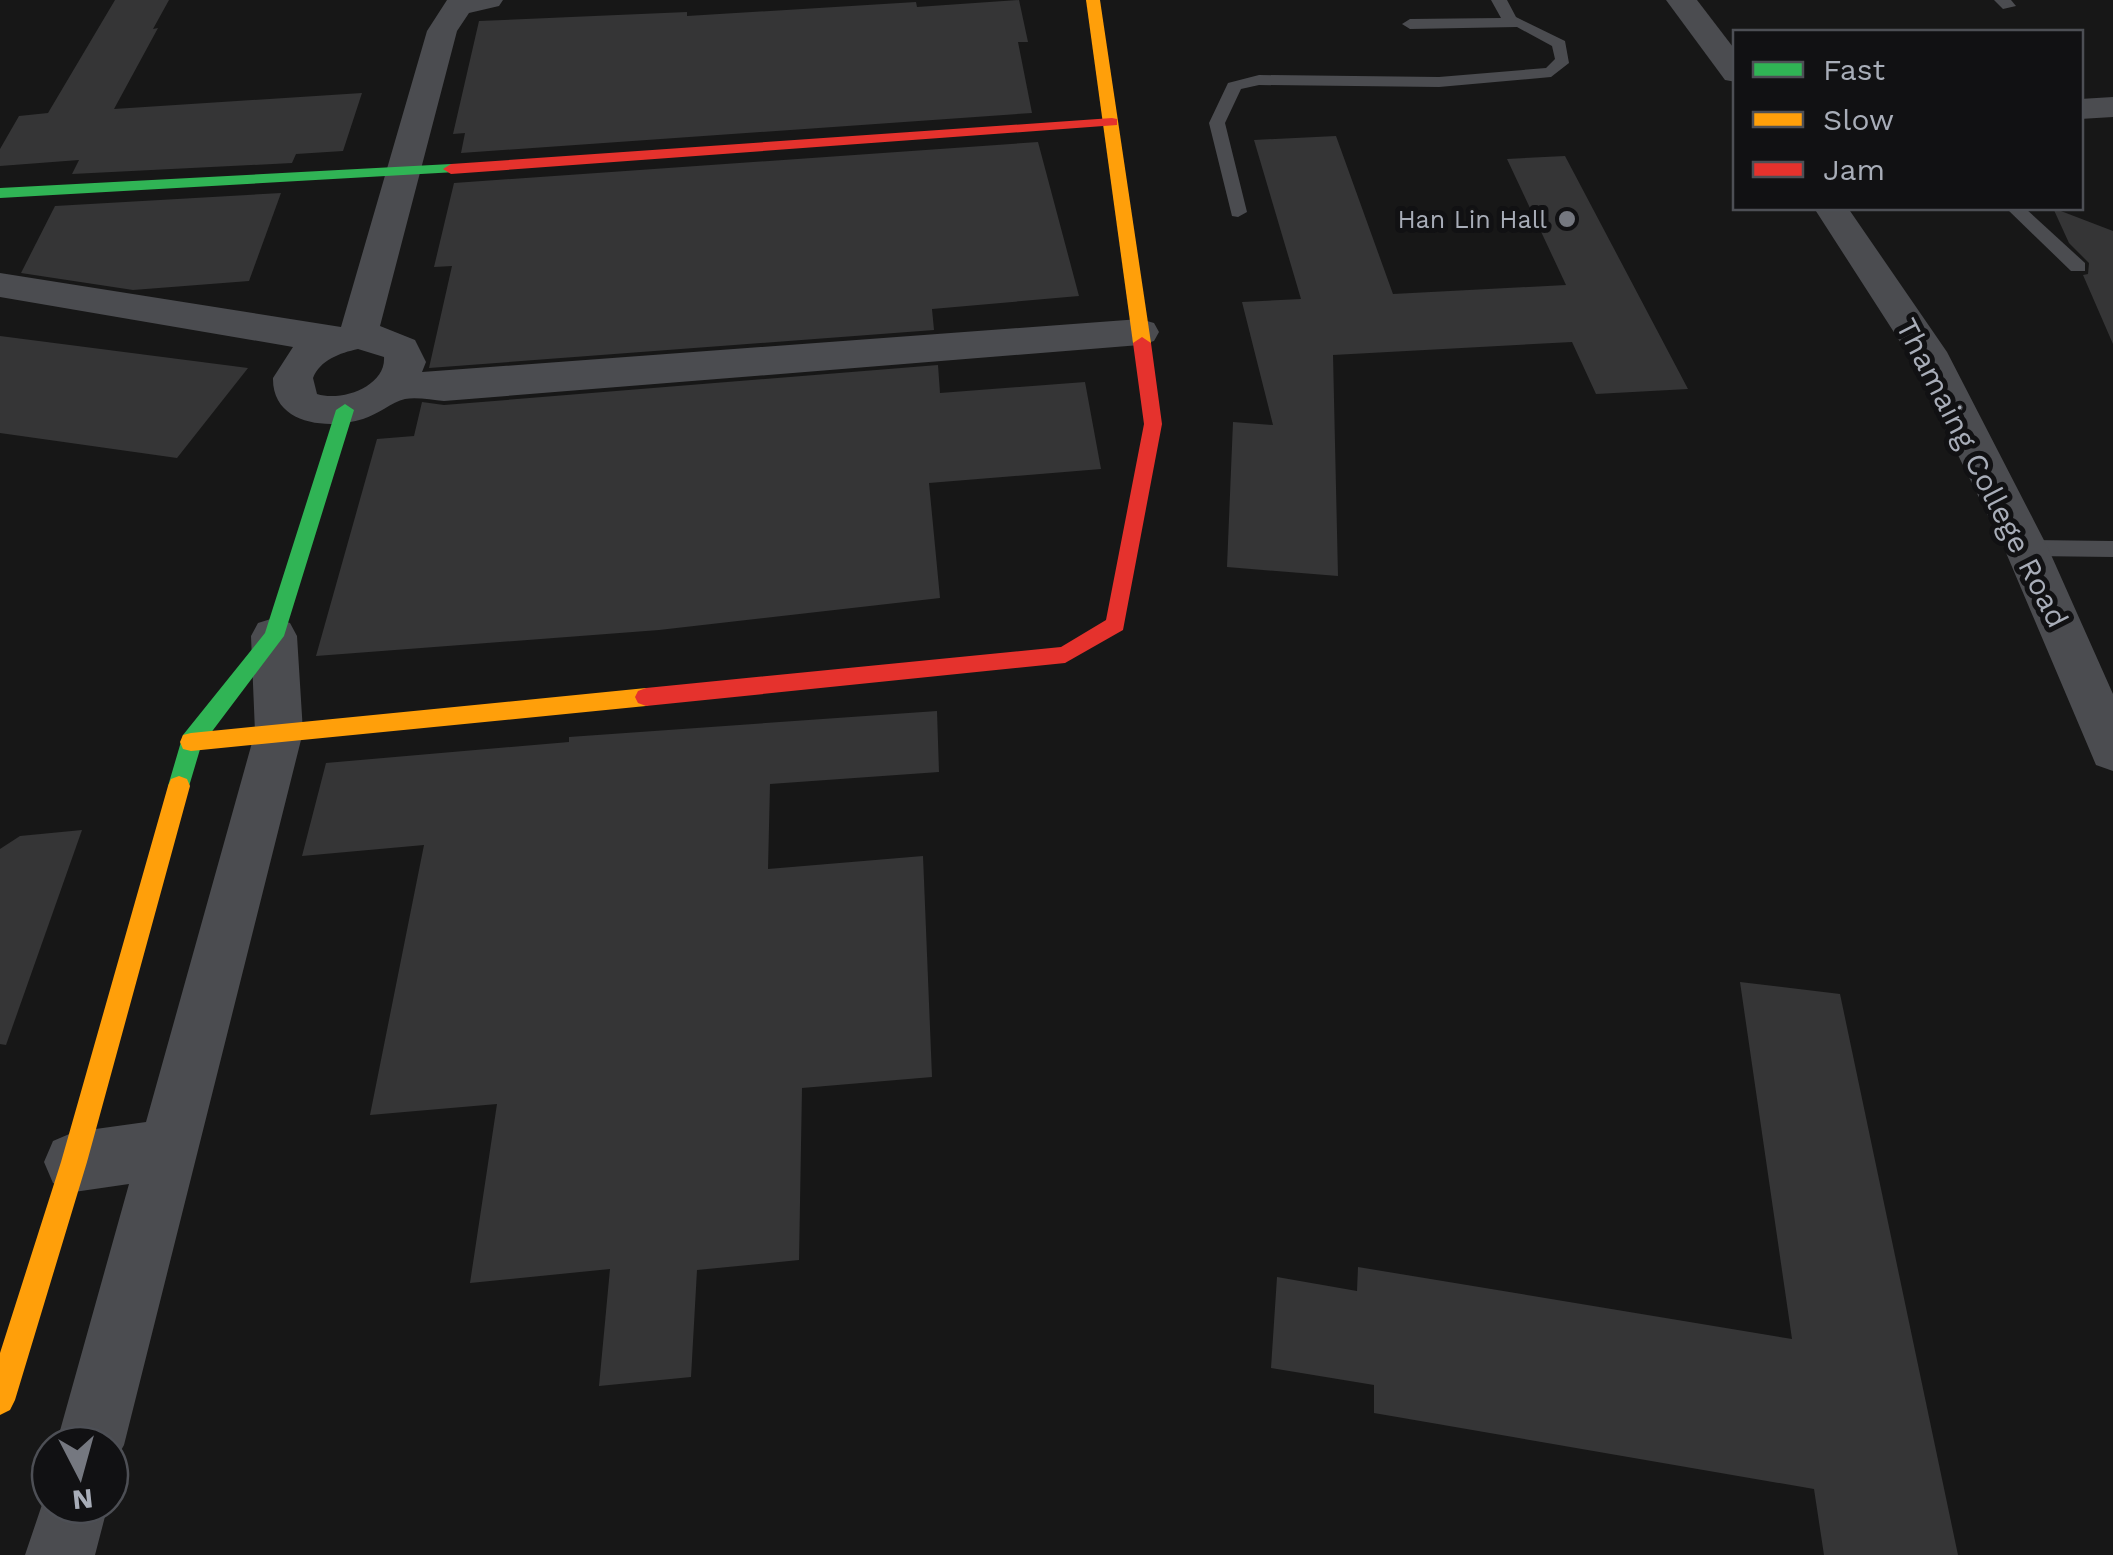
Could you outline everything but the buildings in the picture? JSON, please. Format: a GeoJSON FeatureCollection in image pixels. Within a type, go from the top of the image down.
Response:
{"type":"FeatureCollection","features":[{"type":"Feature","properties":{"kind":"street"},"geometry":{"type":"LineString","coordinates":[[0,286],[345,338],[392,341],[407,360],[406,372],[382,397],[345,410],[308,407],[296,399],[290,388],[292,375],[300,362],[345,338],[403,172],[442,30],[458,6],[488,0]]}},
{"type":"Feature","properties":{"kind":"street"},"geometry":{"type":"LineString","coordinates":[[191,742],[1064,655],[1116,624],[1153,424],[1092,0]]}},
{"type":"Feature","properties":{"kind":"street"},"geometry":{"type":"LineString","coordinates":[[1681,0],[1733,69]]}},
{"type":"Feature","properties":{"kind":"street"},"geometry":{"type":"LineString","coordinates":[[2083,110],[2113,107]]}},
{"type":"Feature","properties":{"kind":"street"},"geometry":{"type":"LineString","coordinates":[[3,196],[1112,122]]}},
{"type":"Feature","properties":{"kind":"street","name":"Thamaing College Road"},"geometry":{"type":"LineString","coordinates":[[1832,210],[1926,352],[2026,548],[2113,750]]}},
{"type":"Feature","properties":{"kind":"street"},"geometry":{"type":"LineString","coordinates":[[396,385],[444,388],[1140,332]]}},
{"type":"Feature","properties":{"kind":"street"},"geometry":{"type":"LineString","coordinates":[[95,1425],[279,732],[274,636],[345,410]]}},
{"type":"Feature","properties":{"kind":"street"},"geometry":{"type":"LineString","coordinates":[[0,1400],[74,1162],[191,742],[274,636]]}},
{"type":"Feature","properties":{"kind":"street"},"geometry":{"type":"LineString","coordinates":[[74,1162],[170,1148]]}},
{"type":"Feature","properties":{"kind":"street"},"geometry":{"type":"LineString","coordinates":[[60,1555],[68,1525]]}},
{"type":"Feature","properties":{"kind":"lane"},"geometry":{"type":"LineString","coordinates":[[1499,0],[1511,22]]}},
{"type":"Feature","properties":{"kind":"lane"},"geometry":{"type":"LineString","coordinates":[[1238,212],[1217,123],[1234,86],[1258,80],[1439,82],[1551,72],[1564,60],[1559,44],[1520,22],[1410,24]]}},
{"type":"Feature","properties":{"kind":"lane"},"geometry":{"type":"LineString","coordinates":[[2017,210],[2078,267]]}},
{"type":"Feature","properties":{"kind":"lane"},"geometry":{"type":"LineString","coordinates":[[2026,548],[2113,549]]}},
{"type":"Feature","properties":{"kind":"traffic: fast"},"geometry":{"type":"LineString","coordinates":[[0,193],[451,169]]}},
{"type":"Feature","properties":{"kind":"traffic: fast"},"geometry":{"type":"LineString","coordinates":[[179,786],[191,742],[274,636],[345,410]]}},
{"type":"Feature","properties":{"kind":"traffic: slow"},"geometry":{"type":"LineString","coordinates":[[1093,0],[1142,343]]}},
{"type":"Feature","properties":{"kind":"traffic: slow"},"geometry":{"type":"LineString","coordinates":[[191,742],[646,697]]}},
{"type":"Feature","properties":{"kind":"traffic: slow"},"geometry":{"type":"LineString","coordinates":[[0,1400],[74,1162],[179,786]]}},
{"type":"Feature","properties":{"kind":"traffic: jam"},"geometry":{"type":"LineString","coordinates":[[451,169],[1112,122]]}},
{"type":"Feature","properties":{"kind":"traffic: jam"},"geometry":{"type":"LineString","coordinates":[[646,697],[1065,655],[1116,624],[1153,424],[1142,343]]}},
{"type":"Feature","properties":{"kind":"place","name":"Han Lin Hall"},"geometry":{"type":"Point","coordinates":[1567,219]}}]}
